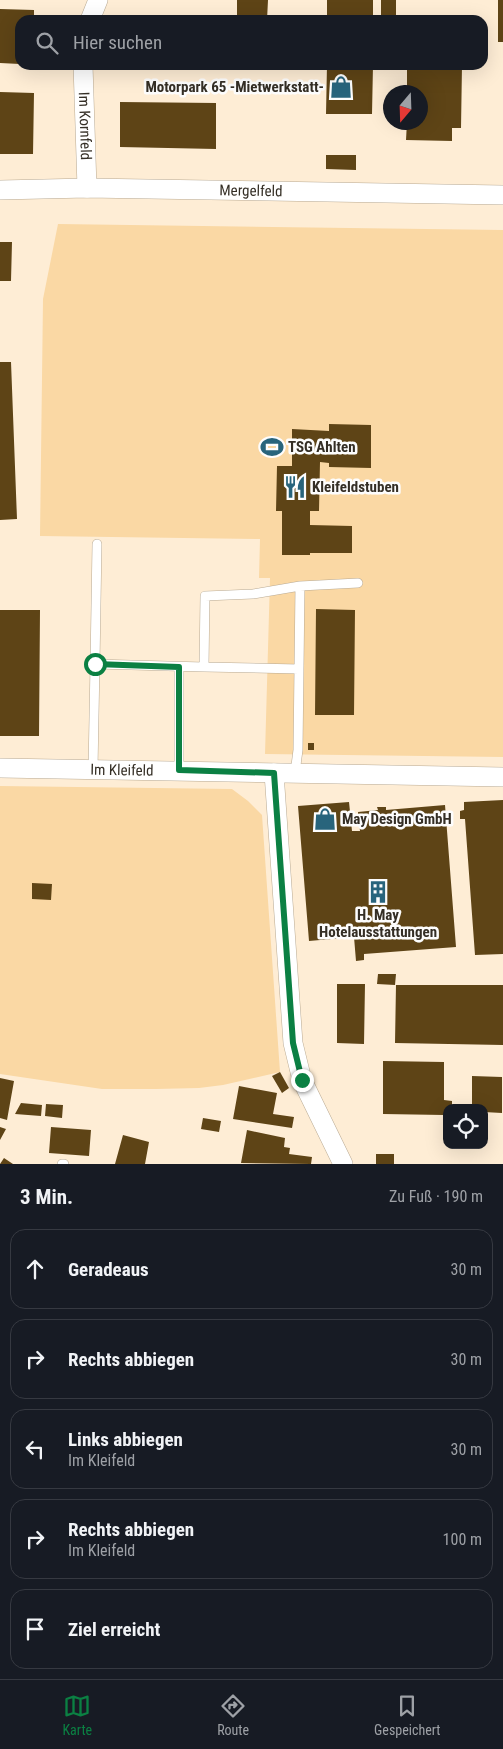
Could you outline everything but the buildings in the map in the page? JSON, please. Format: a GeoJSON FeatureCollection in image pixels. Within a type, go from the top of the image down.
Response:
{"type":"FeatureCollection","features":[{"type":"Feature","properties":{"kind":"street"},"geometry":{"type":"LineString","coordinates":[[92,15],[98,0]]}},
{"type":"Feature","properties":{"kind":"street","name":"Im Kornfeld"},"geometry":{"type":"LineString","coordinates":[[83,70],[87,188]]}},
{"type":"Feature","properties":{"kind":"street","name":"Mergelfeld"},"geometry":{"type":"LineString","coordinates":[[0,190],[87,188],[503,195]]}},
{"type":"Feature","properties":{"kind":"street","name":"Im Kleifeld"},"geometry":{"type":"LineString","coordinates":[[0,768],[503,777]]}},
{"type":"Feature","properties":{"kind":"street"},"geometry":{"type":"LineString","coordinates":[[274,773],[293,1043],[302,1080],[343,1164]]}},
{"type":"Feature","properties":{"kind":"lane"},"geometry":{"type":"LineString","coordinates":[[93,769],[97,544]]}},
{"type":"Feature","properties":{"kind":"lane"},"geometry":{"type":"LineString","coordinates":[[204,668],[205,596],[253,594],[300,586],[358,583]]}},
{"type":"Feature","properties":{"kind":"lane"},"geometry":{"type":"LineString","coordinates":[[295,773],[298,750],[300,586]]}},
{"type":"Feature","properties":{"kind":"lane"},"geometry":{"type":"LineString","coordinates":[[95,664],[299,669]]}},
{"type":"Feature","properties":{"kind":"lane"},"geometry":{"type":"LineString","coordinates":[[179,667],[179,770]]}},
{"type":"Feature","properties":{"kind":"shaded area","name":"TSG Ahlten"},"geometry":{"type":"Polygon","coordinates":[[[58,224],[503,230],[503,757],[265,754],[270,578],[259,578],[260,539],[40,536],[43,299],[58,224]]]}},
{"type":"Feature","properties":{"kind":"shaded area"},"geometry":{"type":"Polygon","coordinates":[[[0,786],[232,789],[262,815],[280,1072],[223,1085],[199,1088],[156,1089],[102,1089],[0,1074],[0,786]]]}},
{"type":"Feature","properties":{"kind":"place","name":"Motorpark 65 -Mietwerkstatt-"},"geometry":{"type":"Point","coordinates":[341,87]}},
{"type":"Feature","properties":{"kind":"place","name":"TSG Ahlten"},"geometry":{"type":"Point","coordinates":[272,447]}},
{"type":"Feature","properties":{"kind":"place","name":"Kleifeldstuben"},"geometry":{"type":"Point","coordinates":[295,487]}},
{"type":"Feature","properties":{"kind":"place","name":"May Design GmbH"},"geometry":{"type":"Point","coordinates":[325,819]}},
{"type":"Feature","properties":{"kind":"place","name":"H. May Hotelausstattungen"},"geometry":{"type":"Point","coordinates":[378,892]}},
{"type":"Feature","properties":{"kind":"route"},"geometry":{"type":"LineString","coordinates":[[95,664],[179,667],[179,770],[274,773],[293,1043],[302,1080]]}}]}
